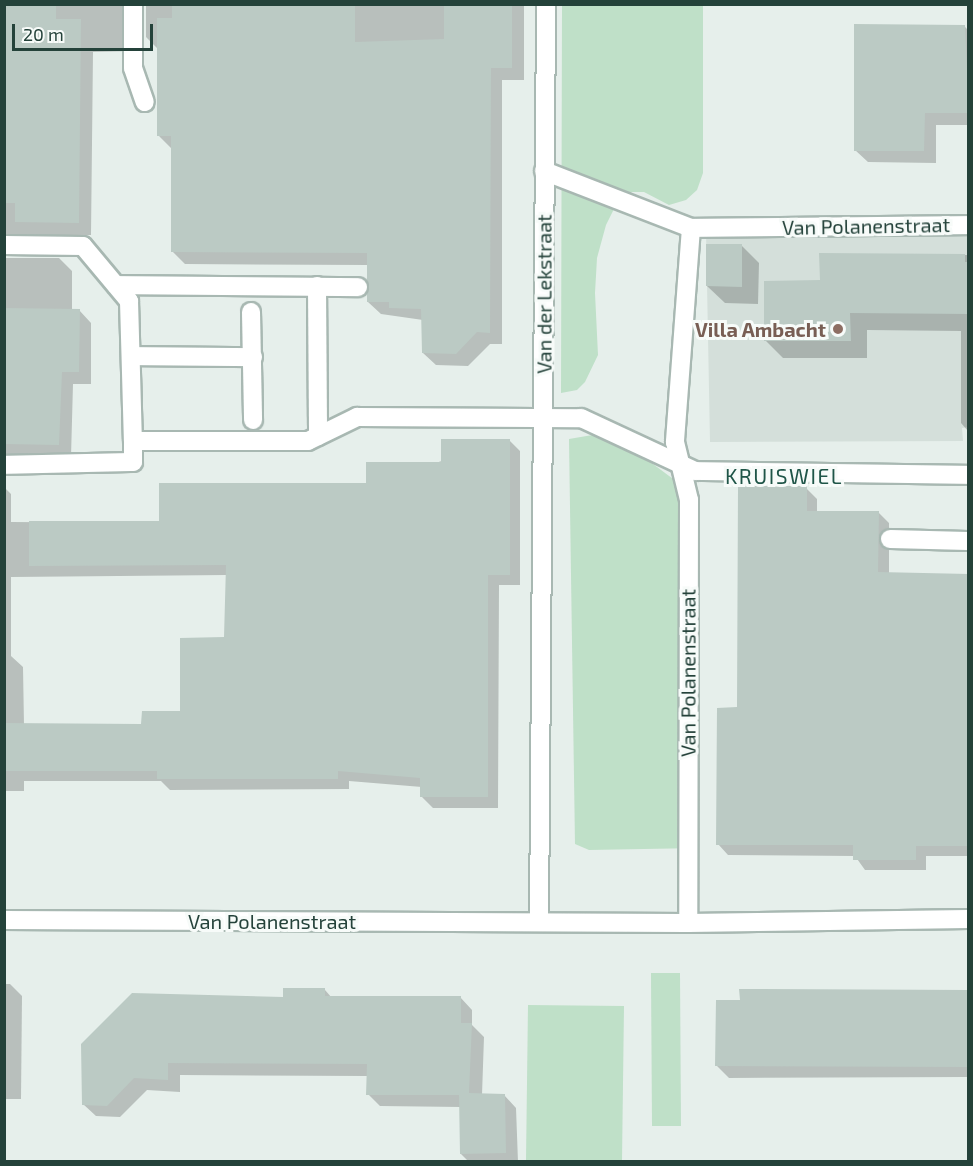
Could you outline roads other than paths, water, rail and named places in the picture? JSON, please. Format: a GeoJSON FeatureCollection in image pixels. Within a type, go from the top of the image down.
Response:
{"type":"FeatureCollection","features":[{"type":"Feature","properties":{"kind":"street"},"geometry":{"type":"LineString","coordinates":[[133,4],[133,68],[145,102]]}},
{"type":"Feature","properties":{"kind":"street","name":"Van der Lekstraat"},"geometry":{"type":"LineString","coordinates":[[544,418],[546,4]]}},
{"type":"Feature","properties":{"kind":"street"},"geometry":{"type":"LineString","coordinates":[[544,171],[691,228],[676,412],[678,461]]}},
{"type":"Feature","properties":{"kind":"street","name":"Van Polanenstraat"},"geometry":{"type":"LineString","coordinates":[[691,228],[969,225]]}},
{"type":"Feature","properties":{"kind":"street"},"geometry":{"type":"LineString","coordinates":[[4,245],[83,246],[129,301],[133,441],[133,462],[4,465]]}},
{"type":"Feature","properties":{"kind":"street"},"geometry":{"type":"LineString","coordinates":[[116,285],[358,287]]}},
{"type":"Feature","properties":{"kind":"street"},"geometry":{"type":"LineString","coordinates":[[317,286],[318,436]]}},
{"type":"Feature","properties":{"kind":"street"},"geometry":{"type":"LineString","coordinates":[[251,312],[253,420]]}},
{"type":"Feature","properties":{"kind":"street"},"geometry":{"type":"LineString","coordinates":[[131,356],[253,357]]}},
{"type":"Feature","properties":{"kind":"street"},"geometry":{"type":"LineString","coordinates":[[133,441],[309,441],[357,417],[581,418],[678,461],[695,471],[969,475]]}},
{"type":"Feature","properties":{"kind":"street"},"geometry":{"type":"LineString","coordinates":[[539,922],[544,418]]}},
{"type":"Feature","properties":{"kind":"street","name":"Van Polanenstraat"},"geometry":{"type":"LineString","coordinates":[[678,461],[689,500],[688,923]]}},
{"type":"Feature","properties":{"kind":"street"},"geometry":{"type":"LineString","coordinates":[[890,540],[969,542]]}},
{"type":"Feature","properties":{"kind":"street","name":"Van Polanenstraat"},"geometry":{"type":"LineString","coordinates":[[4,920],[688,923],[969,919]]}},
{"type":"Feature","properties":{"kind":"place","name":"Villa Ambacht"},"geometry":{"type":"Point","coordinates":[838,329]}},
{"type":"Feature","properties":{"kind":"district","name":"KRUISWIEL"},"geometry":{"type":"Point","coordinates":[784,476]}}]}
